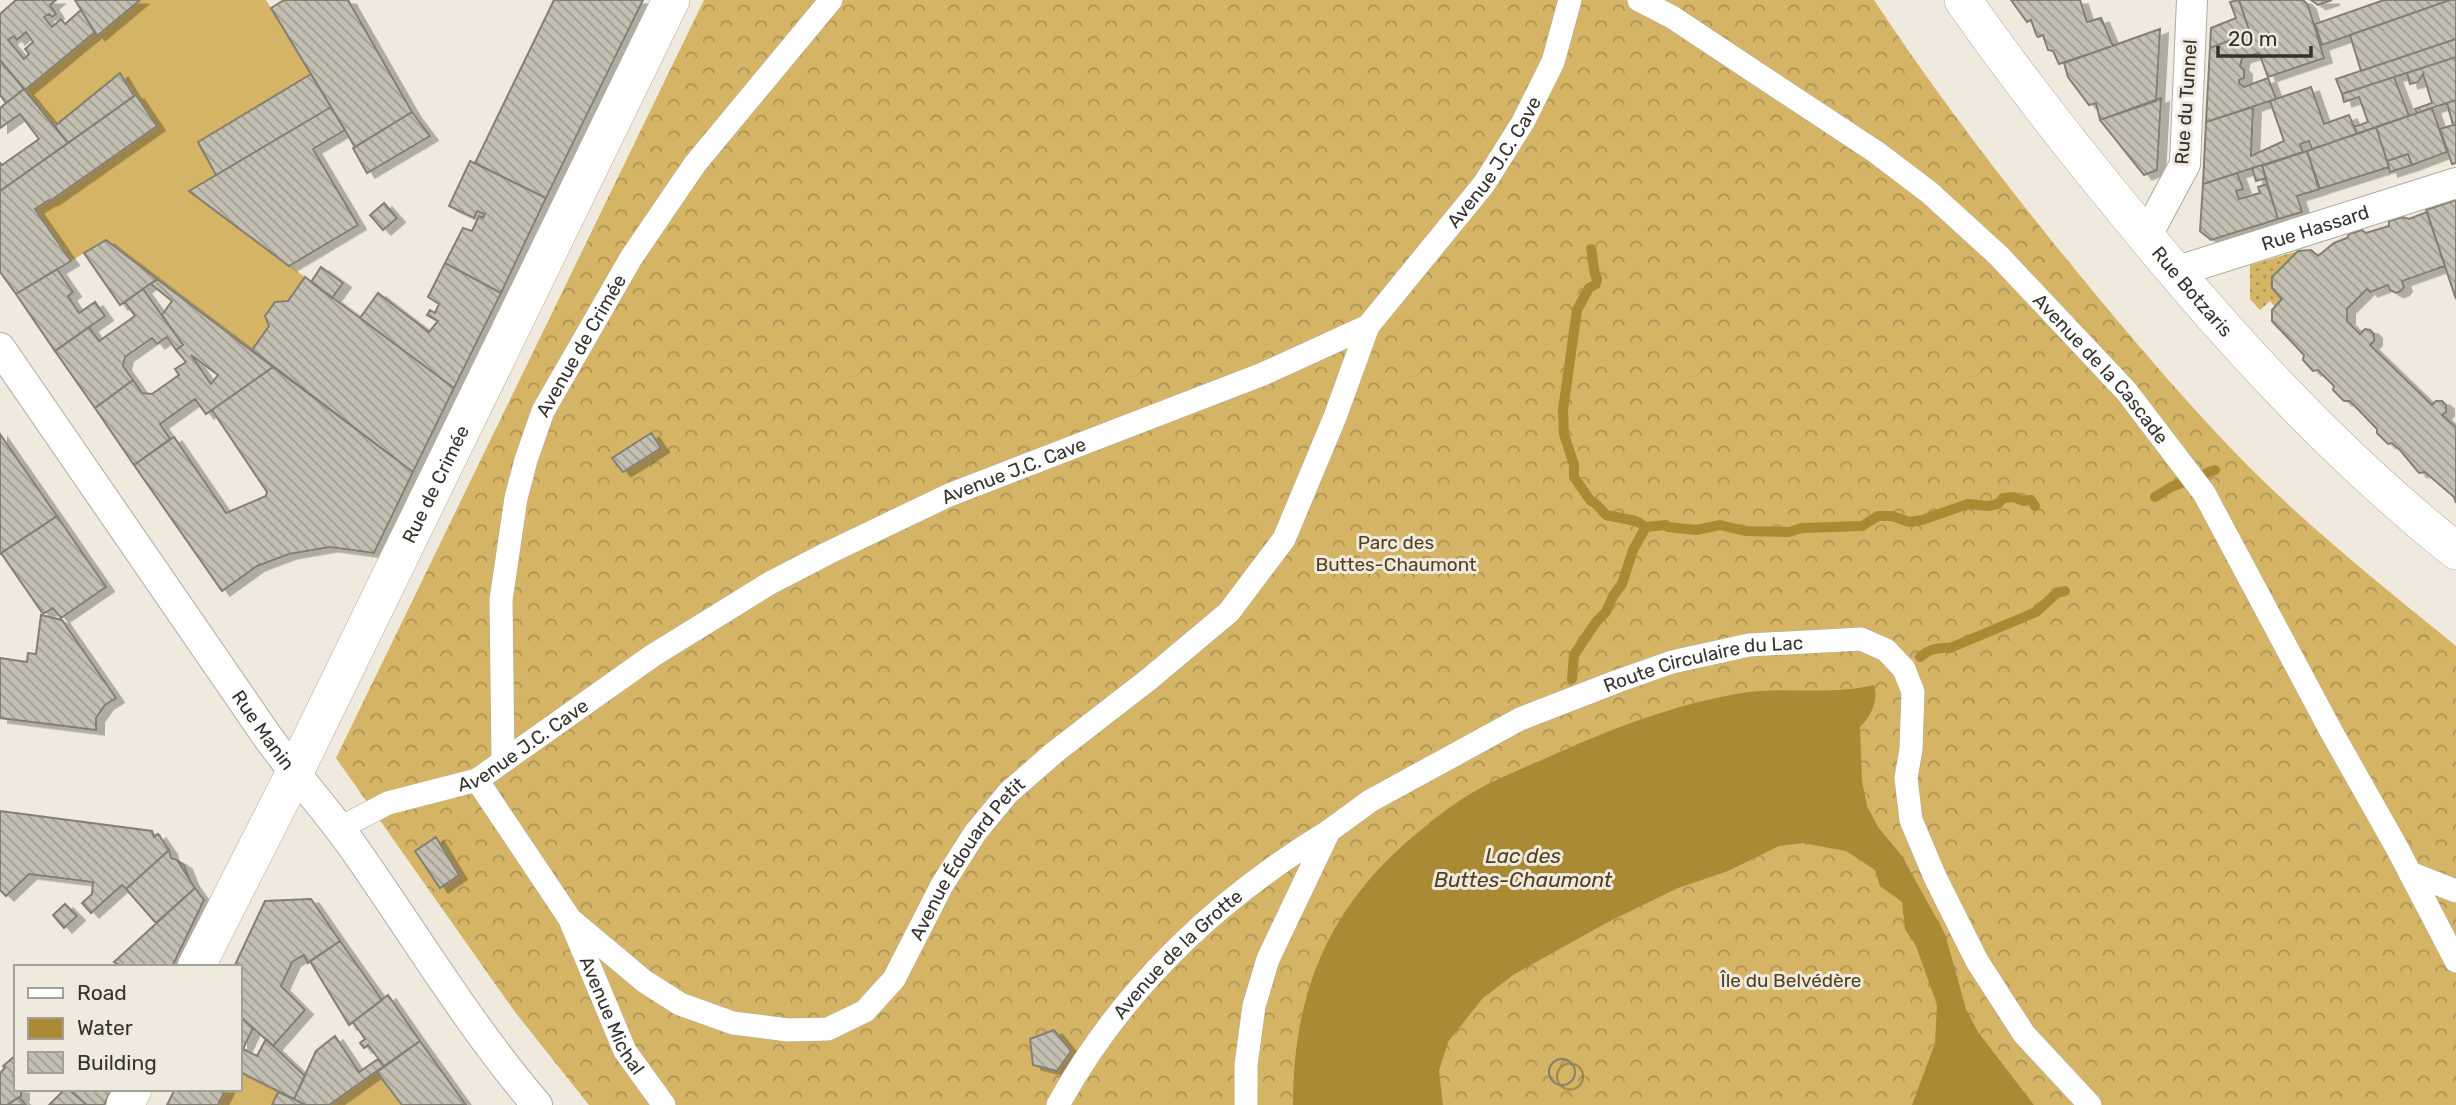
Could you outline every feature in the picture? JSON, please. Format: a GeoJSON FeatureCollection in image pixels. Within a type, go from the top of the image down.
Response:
{"type":"FeatureCollection","features":[{"type":"Feature","properties":{"kind":"street","name":"Rue de Crimée"},"geometry":{"type":"LineString","coordinates":[[198,965],[295,774],[671,0]]}},
{"type":"Feature","properties":{"kind":"street","name":"Avenue de Crimée"},"geometry":{"type":"LineString","coordinates":[[503,760],[501,600],[516,498],[543,411],[631,258],[695,164],[831,0]]}},
{"type":"Feature","properties":{"kind":"street","name":"Avenue J.C. Cave"},"geometry":{"type":"LineString","coordinates":[[340,828],[388,803],[477,780],[652,656],[769,583],[828,553],[949,495],[1262,374],[1368,326],[1484,184],[1523,122],[1552,62],[1570,0]]}},
{"type":"Feature","properties":{"kind":"street","name":"Avenue de la Cascade"},"geometry":{"type":"LineString","coordinates":[[1639,0],[1773,83],[1876,152],[1930,193],[1999,256],[2070,328],[2127,392],[2204,493],[2456,961]]}},
{"type":"Feature","properties":{"kind":"street","name":"Rue Botzaris"},"geometry":{"type":"LineString","coordinates":[[1963,0],[2039,105],[2221,327],[2401,505],[2456,551]]}},
{"type":"Feature","properties":{"kind":"street","name":"Rue du Tunnel"},"geometry":{"type":"LineString","coordinates":[[2146,237],[2185,164],[2192,0]]}},
{"type":"Feature","properties":{"kind":"street","name":"Rue Hassard"},"geometry":{"type":"LineString","coordinates":[[2175,272],[2456,183]]}},
{"type":"Feature","properties":{"kind":"street","name":"Avenue Édouard Petit"},"geometry":{"type":"LineString","coordinates":[[477,780],[570,919],[653,987],[680,1004],[733,1023],[788,1030],[828,1029],[865,1011],[894,979],[942,885],[975,833],[1008,793],[1229,612],[1284,539],[1335,417],[1368,326]]}},
{"type":"Feature","properties":{"kind":"street","name":"Rue Manin"},"geometry":{"type":"LineString","coordinates":[[0,348],[295,774],[340,828],[504,1067],[537,1105]]}},
{"type":"Feature","properties":{"kind":"street","name":"Route Circulaire du Lac"},"geometry":{"type":"LineString","coordinates":[[1246,1105],[1247,1053],[1254,1006],[1268,959],[1329,831],[1370,801],[1520,719],[1661,665],[1749,645],[1861,639],[1886,650],[1904,669],[1913,692],[1911,750],[1906,778],[1911,820],[1935,877],[1977,961],[2024,1034],[2090,1105]]}},
{"type":"Feature","properties":{"kind":"street","name":"Avenue de la Grotte"},"geometry":{"type":"LineString","coordinates":[[1058,1105],[1081,1064],[1153,971],[1239,892],[1283,858],[1329,831]]}},
{"type":"Feature","properties":{"kind":"street"},"geometry":{"type":"LineString","coordinates":[[2410,873],[2456,891]]}},
{"type":"Feature","properties":{"kind":"street","name":"Avenue Michal"},"geometry":{"type":"LineString","coordinates":[[570,919],[625,1051],[664,1105]]}},
{"type":"Feature","properties":{"kind":"green space"},"geometry":{"type":"Polygon","coordinates":[[[140,0],[266,0],[311,74],[198,142],[216,175],[189,191],[305,277],[288,301],[276,302],[265,315],[269,326],[252,350],[106,240],[71,261],[35,209],[156,126],[120,73],[55,126],[25,90],[95,32],[98,35],[140,0]]]}},
{"type":"Feature","properties":{"kind":"green space","name":"Parc des Buttes-Chaumont"},"geometry":{"type":"Polygon","coordinates":[[[704,0],[1874,0],[1926,76],[2010,188],[2115,318],[2190,404],[2248,466],[2298,513],[2456,646],[2456,1105],[589,1105],[515,1012],[336,758],[704,0]]]}},
{"type":"Feature","properties":{"kind":"green space"},"geometry":{"type":"Polygon","coordinates":[[[2298,251],[2272,277],[2272,288],[2282,299],[2275,307],[2270,301],[2260,310],[2250,299],[2250,265],[2298,251]]]}},
{"type":"Feature","properties":{"kind":"green space"},"geometry":{"type":"Polygon","coordinates":[[[377,1072],[402,1105],[329,1105],[377,1072]]]}},
{"type":"Feature","properties":{"kind":"green space"},"geometry":{"type":"Polygon","coordinates":[[[242,1073],[278,1092],[272,1105],[218,1105],[225,1091],[242,1091],[242,1073]]]}},
{"type":"Feature","properties":{"kind":"water","name":"Lac des Buttes-Chaumont"},"geometry":{"type":"Polygon","coordinates":[[[1874,685],[1873,708],[1860,727],[1862,781],[1867,806],[1878,827],[1902,856],[1945,934],[1966,1009],[1978,1032],[2034,1105],[1912,1105],[1935,1043],[1937,1005],[1916,946],[1905,929],[1902,902],[1880,886],[1875,870],[1846,851],[1803,843],[1779,846],[1728,871],[1678,888],[1608,922],[1513,975],[1482,999],[1448,1042],[1439,1071],[1443,1105],[1293,1105],[1300,1026],[1321,955],[1359,892],[1385,863],[1450,807],[1478,789],[1520,770],[1597,736],[1669,710],[1758,691],[1841,690],[1874,685]]]}},
{"type":"Feature","properties":{"kind":"building"},"geometry":{"type":"Polygon","coordinates":[[[16,0],[56,0],[50,5],[56,14],[44,17],[52,27],[61,19],[65,24],[81,10],[95,32],[25,90],[0,60],[0,14],[16,0]],[[26,32],[17,40],[14,36],[8,40],[24,59],[29,54],[25,49],[33,42],[26,32]]]}},
{"type":"Feature","properties":{"kind":"building"},"geometry":{"type":"Polygon","coordinates":[[[75,0],[140,0],[97,36],[75,0]]]}},
{"type":"Feature","properties":{"kind":"building"},"geometry":{"type":"Polygon","coordinates":[[[284,0],[348,0],[412,112],[355,147],[271,8],[284,0]]]}},
{"type":"Feature","properties":{"kind":"building"},"geometry":{"type":"Polygon","coordinates":[[[554,0],[643,0],[546,198],[475,163],[554,0]]]}},
{"type":"Feature","properties":{"kind":"building"},"geometry":{"type":"Polygon","coordinates":[[[2011,0],[2080,0],[2087,22],[2101,18],[2113,46],[2059,64],[2053,51],[2048,50],[2043,35],[2038,37],[2031,20],[2027,22],[2011,0]]]}},
{"type":"Feature","properties":{"kind":"building"},"geometry":{"type":"Polygon","coordinates":[[[2239,0],[2250,33],[2210,48],[2211,28],[2236,18],[2230,2],[2239,0]]]}},
{"type":"Feature","properties":{"kind":"building"},"geometry":{"type":"Polygon","coordinates":[[[2239,0],[2303,0],[2308,5],[2324,58],[2268,77],[2259,53],[2242,58],[2240,66],[2244,70],[2244,78],[2239,80],[2239,83],[2244,87],[2268,78],[2276,99],[2206,122],[2210,48],[2250,33],[2239,0]]]}},
{"type":"Feature","properties":{"kind":"building"},"geometry":{"type":"Polygon","coordinates":[[[2311,0],[2332,0],[2318,5],[2311,0]]]}},
{"type":"Feature","properties":{"kind":"building"},"geometry":{"type":"Polygon","coordinates":[[[2384,0],[2450,0],[2322,45],[2315,24],[2384,0]]]}},
{"type":"Feature","properties":{"kind":"building"},"geometry":{"type":"Polygon","coordinates":[[[2456,0],[2456,39],[2361,71],[2350,35],[2456,0]]]}},
{"type":"Feature","properties":{"kind":"building"},"geometry":{"type":"Polygon","coordinates":[[[2160,29],[2156,101],[2100,120],[2096,103],[2089,105],[2068,77],[2064,63],[2160,29]]]}},
{"type":"Feature","properties":{"kind":"building"},"geometry":{"type":"Polygon","coordinates":[[[2456,39],[2456,57],[2342,94],[2336,79],[2456,39]]]}},
{"type":"Feature","properties":{"kind":"building"},"geometry":{"type":"Polygon","coordinates":[[[2456,57],[2456,100],[2417,113],[2415,109],[2432,103],[2423,74],[2418,82],[2410,84],[2407,73],[2456,57]]]}},
{"type":"Feature","properties":{"kind":"building"},"geometry":{"type":"Polygon","coordinates":[[[0,60],[24,89],[6,103],[0,95],[0,60]]]}},
{"type":"Feature","properties":{"kind":"building"},"geometry":{"type":"Polygon","coordinates":[[[120,73],[134,96],[68,143],[55,126],[120,73]]]}},
{"type":"Feature","properties":{"kind":"building"},"geometry":{"type":"Polygon","coordinates":[[[311,74],[331,107],[216,175],[198,142],[311,74]]]}},
{"type":"Feature","properties":{"kind":"building"},"geometry":{"type":"Polygon","coordinates":[[[2394,77],[2409,116],[2357,134],[2354,127],[2368,122],[2359,97],[2344,102],[2342,94],[2394,77]]]}},
{"type":"Feature","properties":{"kind":"building"},"geometry":{"type":"Polygon","coordinates":[[[2311,87],[2324,124],[2349,115],[2357,134],[2312,149],[2309,141],[2300,144],[2303,152],[2203,184],[2206,122],[2253,107],[2251,156],[2284,141],[2270,101],[2311,87]]]}},
{"type":"Feature","properties":{"kind":"building"},"geometry":{"type":"Polygon","coordinates":[[[24,89],[68,143],[0,191],[0,163],[2,165],[39,139],[20,114],[0,128],[0,108],[24,89]]]}},
{"type":"Feature","properties":{"kind":"building"},"geometry":{"type":"Polygon","coordinates":[[[136,95],[157,126],[35,209],[71,261],[16,294],[0,272],[0,191],[136,95]]]}},
{"type":"Feature","properties":{"kind":"building"},"geometry":{"type":"Polygon","coordinates":[[[2161,98],[2157,170],[2144,175],[2100,120],[2161,98]]]}},
{"type":"Feature","properties":{"kind":"building"},"geometry":{"type":"Polygon","coordinates":[[[2456,100],[2456,125],[2453,125],[2447,103],[2456,100]]]}},
{"type":"Feature","properties":{"kind":"building"},"geometry":{"type":"Polygon","coordinates":[[[331,107],[345,130],[313,149],[358,225],[289,266],[189,191],[331,107]]]}},
{"type":"Feature","properties":{"kind":"building"},"geometry":{"type":"Polygon","coordinates":[[[2432,108],[2447,152],[2412,165],[2408,154],[2387,161],[2376,127],[2432,108]]]}},
{"type":"Feature","properties":{"kind":"building"},"geometry":{"type":"Polygon","coordinates":[[[412,112],[430,136],[367,173],[353,148],[412,112]]]}},
{"type":"Feature","properties":{"kind":"building"},"geometry":{"type":"Polygon","coordinates":[[[2456,125],[2456,163],[2452,164],[2440,129],[2456,125]]]}},
{"type":"Feature","properties":{"kind":"building"},"geometry":{"type":"Polygon","coordinates":[[[2376,127],[2389,167],[2319,189],[2307,151],[2376,127]]]}},
{"type":"Feature","properties":{"kind":"building"},"geometry":{"type":"Polygon","coordinates":[[[2307,151],[2320,189],[2297,196],[2302,212],[2278,219],[2262,166],[2307,151]]]}},
{"type":"Feature","properties":{"kind":"building"},"geometry":{"type":"Polygon","coordinates":[[[2408,154],[2412,165],[2390,172],[2387,161],[2408,154]]]}},
{"type":"Feature","properties":{"kind":"building"},"geometry":{"type":"Polygon","coordinates":[[[470,161],[546,198],[501,293],[445,263],[463,228],[472,231],[479,216],[483,218],[485,214],[477,211],[474,218],[449,206],[470,161]]]}},
{"type":"Feature","properties":{"kind":"building"},"geometry":{"type":"Polygon","coordinates":[[[2262,165],[2266,178],[2256,181],[2252,168],[2262,165]]]}},
{"type":"Feature","properties":{"kind":"building"},"geometry":{"type":"Polygon","coordinates":[[[2237,173],[2243,189],[2236,191],[2239,199],[2260,193],[2258,187],[2267,184],[2278,219],[2211,240],[2200,231],[2203,184],[2237,173]]]}},
{"type":"Feature","properties":{"kind":"building"},"geometry":{"type":"Polygon","coordinates":[[[2456,200],[2456,299],[2426,210],[2456,200]]]}},
{"type":"Feature","properties":{"kind":"building"},"geometry":{"type":"Polygon","coordinates":[[[384,203],[397,218],[383,230],[370,215],[384,203]]]}},
{"type":"Feature","properties":{"kind":"building"},"geometry":{"type":"Polygon","coordinates":[[[2427,212],[2445,266],[2402,281],[2404,287],[2396,293],[2390,290],[2388,285],[2370,292],[2367,289],[2347,309],[2347,321],[2360,334],[2365,329],[2370,330],[2374,334],[2374,341],[2370,345],[2432,405],[2436,401],[2442,401],[2446,405],[2446,412],[2442,415],[2456,427],[2456,503],[2454,497],[2425,472],[2419,473],[2392,443],[2388,444],[2350,401],[2344,401],[2333,390],[2334,386],[2318,370],[2313,371],[2303,360],[2304,355],[2272,321],[2272,310],[2282,299],[2272,288],[2272,277],[2298,251],[2311,250],[2318,256],[2334,243],[2347,238],[2349,234],[2362,230],[2366,233],[2389,226],[2389,221],[2403,217],[2409,219],[2427,212]]]}},
{"type":"Feature","properties":{"kind":"building"},"geometry":{"type":"Polygon","coordinates":[[[106,240],[157,279],[120,305],[84,253],[106,240]]]}},
{"type":"Feature","properties":{"kind":"building"},"geometry":{"type":"Polygon","coordinates":[[[445,263],[501,293],[454,388],[360,318],[378,293],[429,332],[438,321],[427,315],[430,310],[435,313],[439,304],[428,297],[445,263]]]}},
{"type":"Feature","properties":{"kind":"building"},"geometry":{"type":"Polygon","coordinates":[[[321,267],[343,283],[332,298],[311,282],[321,267]]]}},
{"type":"Feature","properties":{"kind":"building"},"geometry":{"type":"Polygon","coordinates":[[[57,269],[73,292],[68,296],[79,313],[95,302],[105,316],[55,351],[16,294],[57,269]]]}},
{"type":"Feature","properties":{"kind":"building"},"geometry":{"type":"Polygon","coordinates":[[[305,277],[454,388],[413,472],[252,350],[269,326],[265,316],[275,302],[288,301],[305,277]]]}},
{"type":"Feature","properties":{"kind":"building"},"geometry":{"type":"Polygon","coordinates":[[[157,279],[273,367],[206,414],[195,399],[160,424],[170,439],[134,465],[95,408],[133,380],[142,393],[152,394],[179,375],[175,369],[186,362],[176,350],[183,345],[162,315],[172,301],[151,284],[157,279]],[[191,355],[211,384],[218,375],[191,355]]]}},
{"type":"Feature","properties":{"kind":"building"},"geometry":{"type":"Polygon","coordinates":[[[143,289],[183,345],[176,350],[167,337],[157,344],[152,338],[125,357],[123,366],[133,380],[95,408],[55,351],[89,327],[99,341],[135,316],[125,302],[143,289]]]}},
{"type":"Feature","properties":{"kind":"building"},"geometry":{"type":"Polygon","coordinates":[[[273,367],[413,472],[374,553],[330,547],[289,554],[257,566],[222,591],[134,465],[174,437],[226,513],[266,496],[267,492],[212,410],[273,367]]]}},
{"type":"Feature","properties":{"kind":"building"},"geometry":{"type":"Polygon","coordinates":[[[651,433],[661,448],[623,472],[612,458],[651,433]]]}},
{"type":"Feature","properties":{"kind":"building"},"geometry":{"type":"Polygon","coordinates":[[[0,434],[57,516],[0,554],[0,434]]]}},
{"type":"Feature","properties":{"kind":"building"},"geometry":{"type":"Polygon","coordinates":[[[57,516],[106,587],[61,618],[53,608],[43,614],[1,553],[57,516]]]}},
{"type":"Feature","properties":{"kind":"building"},"geometry":{"type":"Polygon","coordinates":[[[41,615],[62,620],[116,698],[105,705],[96,718],[96,730],[0,718],[0,658],[27,662],[28,653],[36,654],[41,615]]]}},
{"type":"Feature","properties":{"kind":"building"},"geometry":{"type":"Polygon","coordinates":[[[0,811],[152,831],[154,837],[158,834],[169,850],[126,889],[122,885],[91,913],[82,903],[92,894],[93,882],[29,874],[6,896],[0,890],[0,811]]]}},
{"type":"Feature","properties":{"kind":"building"},"geometry":{"type":"Polygon","coordinates":[[[436,837],[459,875],[440,888],[415,851],[436,837]]]}},
{"type":"Feature","properties":{"kind":"building"},"geometry":{"type":"Polygon","coordinates":[[[169,850],[171,858],[177,860],[195,888],[156,923],[126,889],[169,850]]]}},
{"type":"Feature","properties":{"kind":"building"},"geometry":{"type":"Polygon","coordinates":[[[177,860],[184,865],[190,880],[185,872],[177,860]]]}},
{"type":"Feature","properties":{"kind":"building"},"geometry":{"type":"Polygon","coordinates":[[[195,888],[204,900],[173,965],[119,965],[114,962],[195,888]]]}},
{"type":"Feature","properties":{"kind":"building"},"geometry":{"type":"Polygon","coordinates":[[[311,899],[340,941],[308,963],[304,955],[292,962],[281,986],[305,1010],[273,1046],[242,1018],[242,965],[235,965],[265,901],[311,899]]]}},
{"type":"Feature","properties":{"kind":"building"},"geometry":{"type":"Polygon","coordinates":[[[65,904],[77,916],[64,928],[53,915],[65,904]]]}},
{"type":"Feature","properties":{"kind":"building"},"geometry":{"type":"Polygon","coordinates":[[[340,941],[382,1000],[349,1025],[310,961],[340,941]]]}},
{"type":"Feature","properties":{"kind":"building"},"geometry":{"type":"Polygon","coordinates":[[[388,995],[420,1041],[384,1066],[368,1045],[364,1048],[360,1043],[365,1039],[353,1022],[388,995]]]}},
{"type":"Feature","properties":{"kind":"building"},"geometry":{"type":"Polygon","coordinates":[[[242,1018],[253,1028],[243,1049],[257,1056],[266,1039],[305,1076],[294,1099],[242,1073],[242,1018]]]}},
{"type":"Feature","properties":{"kind":"building"},"geometry":{"type":"Polygon","coordinates":[[[1054,1030],[1071,1051],[1057,1071],[1033,1065],[1030,1039],[1054,1030]]]}},
{"type":"Feature","properties":{"kind":"building"},"geometry":{"type":"Polygon","coordinates":[[[335,1036],[359,1072],[378,1059],[384,1066],[329,1105],[305,1105],[294,1099],[316,1051],[335,1036]]]}},
{"type":"Feature","properties":{"kind":"building"},"geometry":{"type":"Polygon","coordinates":[[[420,1041],[466,1105],[402,1105],[377,1072],[420,1041]]]}},
{"type":"Feature","properties":{"kind":"building"},"geometry":{"type":"Polygon","coordinates":[[[14,1057],[14,1091],[21,1091],[21,1096],[7,1105],[0,1105],[0,1073],[5,1068],[3,1066],[14,1057]]]}},
{"type":"Feature","properties":{"kind":"building"},"geometry":{"type":"Polygon","coordinates":[[[1562,1059],[1571,1063],[1575,1072],[1571,1081],[1562,1085],[1553,1081],[1549,1072],[1553,1063],[1562,1059]]]}},
{"type":"Feature","properties":{"kind":"building"},"geometry":{"type":"Polygon","coordinates":[[[1562,1059],[1571,1063],[1575,1072],[1571,1081],[1562,1085],[1553,1081],[1549,1072],[1553,1063],[1562,1059]]]}},
{"type":"Feature","properties":{"kind":"building"},"geometry":{"type":"Polygon","coordinates":[[[63,1091],[70,1091],[87,1105],[49,1105],[63,1091]]]}},
{"type":"Feature","properties":{"kind":"building"},"geometry":{"type":"Polygon","coordinates":[[[70,1091],[111,1091],[104,1105],[87,1105],[70,1091]]]}},
{"type":"Feature","properties":{"kind":"building"},"geometry":{"type":"Polygon","coordinates":[[[174,1091],[225,1091],[218,1105],[167,1105],[174,1091]]]}},
{"type":"Feature","properties":{"kind":"building"},"geometry":{"type":"Polygon","coordinates":[[[278,1092],[294,1099],[305,1105],[272,1105],[278,1092]]]}},
{"type":"Feature","properties":{"kind":"building"},"geometry":{"type":"Polygon","coordinates":[[[19,1097],[26,1105],[7,1105],[19,1097]]]}},
{"type":"Feature","properties":{"kind":"waterway"},"geometry":{"type":"LineString","coordinates":[[1572,679],[1574,655],[1606,612],[1622,584],[1633,550],[1646,527],[1636,521],[1606,515],[1590,500],[1574,477],[1574,465],[1564,434],[1563,410],[1577,310],[1597,279],[1591,249]]}},
{"type":"Feature","properties":{"kind":"waterway"},"geometry":{"type":"LineString","coordinates":[[2155,497],[2171,487],[2215,470]]}},
{"type":"Feature","properties":{"kind":"waterway"},"geometry":{"type":"LineString","coordinates":[[1646,527],[1666,525],[1696,530],[1720,525],[1745,531],[1789,532],[1802,528],[1862,526],[1878,516],[1892,516],[1909,522],[1922,520],[1968,504],[1998,504],[2003,498],[2031,500],[2035,506]]}},
{"type":"Feature","properties":{"kind":"waterway"},"geometry":{"type":"LineString","coordinates":[[1920,657],[1934,649],[1950,648],[2036,612],[2057,593],[2065,591]]}},
{"type":"Feature","properties":{"kind":"park label","name":"Île du Belvédère"},"geometry":{"type":"Point","coordinates":[1791,980]}}]}
